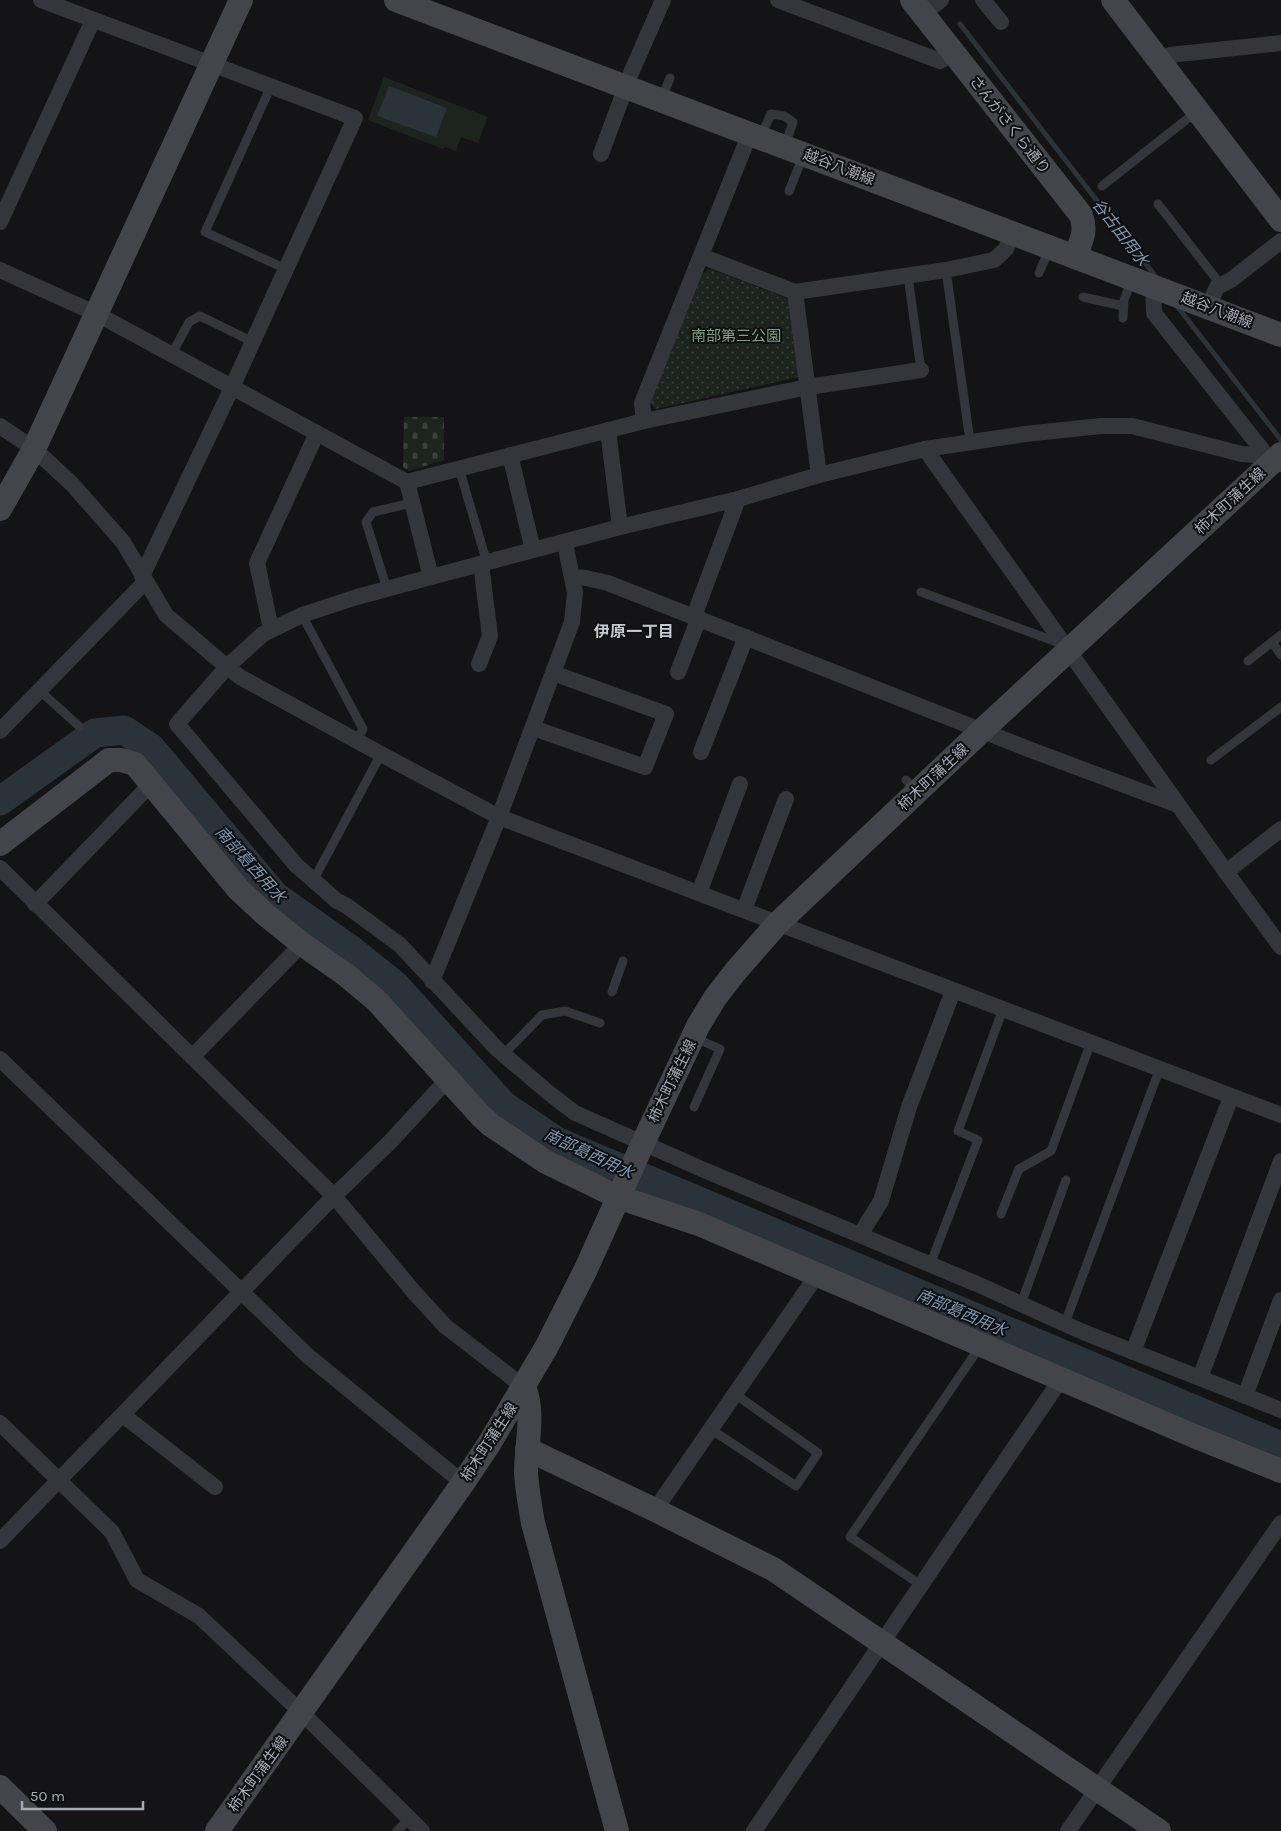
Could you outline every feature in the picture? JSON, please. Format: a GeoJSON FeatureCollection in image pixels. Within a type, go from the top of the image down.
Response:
{"type":"FeatureCollection","features":[{"type":"Feature","properties":{"kind":"street"},"geometry":{"type":"LineString","coordinates":[[0,730],[144,579],[155,550],[253,342],[355,118],[41,0]]}},
{"type":"Feature","properties":{"kind":"street"},"geometry":{"type":"LineString","coordinates":[[0,508],[34,449],[241,0]]}},
{"type":"Feature","properties":{"kind":"street","name":"越谷八潮線"},"geometry":{"type":"LineString","coordinates":[[396,0],[1281,335]]}},
{"type":"Feature","properties":{"kind":"street"},"geometry":{"type":"LineString","coordinates":[[601,154],[626,87],[649,46],[663,0]]}},
{"type":"Feature","properties":{"kind":"street"},"geometry":{"type":"LineString","coordinates":[[778,0],[940,61],[954,53]]}},
{"type":"Feature","properties":{"kind":"street"},"geometry":{"type":"LineString","coordinates":[[983,0],[1001,22]]}},
{"type":"Feature","properties":{"kind":"street"},"geometry":{"type":"LineString","coordinates":[[1114,0],[1281,220]]}},
{"type":"Feature","properties":{"kind":"street","name":"さんがさくら通り"},"geometry":{"type":"LineString","coordinates":[[925,5],[954,53],[1081,215],[1084,226],[1083,235],[1075,257]]}},
{"type":"Feature","properties":{"kind":"street"},"geometry":{"type":"LineString","coordinates":[[0,222],[93,20]]}},
{"type":"Feature","properties":{"kind":"street"},"geometry":{"type":"LineString","coordinates":[[1161,62],[1170,56],[1281,43]]}},
{"type":"Feature","properties":{"kind":"street"},"geometry":{"type":"LineString","coordinates":[[644,421],[642,402],[701,256],[755,135]]}},
{"type":"Feature","properties":{"kind":"street"},"geometry":{"type":"LineString","coordinates":[[701,256],[754,274],[795,292],[946,270],[994,260],[1006,249],[1012,233]]}},
{"type":"Feature","properties":{"kind":"street"},"geometry":{"type":"LineString","coordinates":[[1208,307],[1218,287],[1281,241]]}},
{"type":"Feature","properties":{"kind":"street"},"geometry":{"type":"LineString","coordinates":[[0,270],[97,314],[407,482],[644,421],[808,387],[921,370]]}},
{"type":"Feature","properties":{"kind":"street"},"geometry":{"type":"LineString","coordinates":[[1143,282],[1154,313],[1276,458]]}},
{"type":"Feature","properties":{"kind":"street"},"geometry":{"type":"LineString","coordinates":[[795,292],[819,475]]}},
{"type":"Feature","properties":{"kind":"street"},"geometry":{"type":"LineString","coordinates":[[0,426],[34,449],[72,484],[123,542],[166,615],[240,677],[356,741],[499,817],[623,859],[699,893],[777,924],[1281,1115]]}},
{"type":"Feature","properties":{"kind":"street"},"geometry":{"type":"LineString","coordinates":[[1276,458],[1242,454],[1132,426],[1101,426],[970,441],[925,449],[431,577],[302,615],[271,629],[227,668],[177,724],[296,865],[337,901],[347,906],[400,945],[503,1055],[575,1113],[641,1145],[860,1235],[1134,1352],[1281,1410]]}},
{"type":"Feature","properties":{"kind":"street"},"geometry":{"type":"LineString","coordinates":[[608,430],[620,527]]}},
{"type":"Feature","properties":{"kind":"street"},"geometry":{"type":"LineString","coordinates":[[271,629],[257,563],[317,433]]}},
{"type":"Feature","properties":{"kind":"street"},"geometry":{"type":"LineString","coordinates":[[925,449],[1281,947]]}},
{"type":"Feature","properties":{"kind":"street"},"geometry":{"type":"LineString","coordinates":[[510,455],[533,550]]}},
{"type":"Feature","properties":{"kind":"street","name":"柿木町蒲生線"},"geometry":{"type":"LineString","coordinates":[[217,1831],[463,1482],[524,1387],[585,1271],[641,1145],[714,998],[777,924],[912,786],[982,731],[1067,648],[1276,458]]}},
{"type":"Feature","properties":{"kind":"street"},"geometry":{"type":"LineString","coordinates":[[407,482],[431,577]]}},
{"type":"Feature","properties":{"kind":"street"},"geometry":{"type":"LineString","coordinates":[[678,672],[738,498]]}},
{"type":"Feature","properties":{"kind":"street"},"geometry":{"type":"LineString","coordinates":[[432,981],[499,817],[572,622],[575,593],[564,543]]}},
{"type":"Feature","properties":{"kind":"street"},"geometry":{"type":"LineString","coordinates":[[479,664],[490,636],[484,564]]}},
{"type":"Feature","properties":{"kind":"street"},"geometry":{"type":"LineString","coordinates":[[572,576],[608,583],[982,731],[1178,805]]}},
{"type":"Feature","properties":{"kind":"street"},"geometry":{"type":"LineString","coordinates":[[701,752],[746,636]]}},
{"type":"Feature","properties":{"kind":"street"},"geometry":{"type":"LineString","coordinates":[[533,728],[645,768],[666,714],[553,673]]}},
{"type":"Feature","properties":{"kind":"street"},"geometry":{"type":"LineString","coordinates":[[0,844],[109,760],[121,760],[135,764],[239,890],[302,944],[346,975],[376,1000],[481,1116],[546,1162],[699,1224],[1281,1471]]}},
{"type":"Feature","properties":{"kind":"street"},"geometry":{"type":"LineString","coordinates":[[35,904],[152,783]]}},
{"type":"Feature","properties":{"kind":"street"},"geometry":{"type":"LineString","coordinates":[[699,893],[740,784]]}},
{"type":"Feature","properties":{"kind":"street"},"geometry":{"type":"LineString","coordinates":[[744,910],[786,799]]}},
{"type":"Feature","properties":{"kind":"street"},"geometry":{"type":"LineString","coordinates":[[1226,872],[1281,829]]}},
{"type":"Feature","properties":{"kind":"street"},"geometry":{"type":"LineString","coordinates":[[0,868],[334,1196],[413,1291],[445,1326],[524,1387],[529,1407],[526,1473],[533,1523],[617,1831]]}},
{"type":"Feature","properties":{"kind":"street"},"geometry":{"type":"LineString","coordinates":[[193,1056],[302,944]]}},
{"type":"Feature","properties":{"kind":"street"},"geometry":{"type":"LineString","coordinates":[[860,1235],[881,1201],[908,1107],[953,991]]}},
{"type":"Feature","properties":{"kind":"street"},"geometry":{"type":"LineString","coordinates":[[0,1059],[308,1356],[463,1482]]}},
{"type":"Feature","properties":{"kind":"street"},"geometry":{"type":"LineString","coordinates":[[0,1541],[334,1196],[390,1142],[448,1079]]}},
{"type":"Feature","properties":{"kind":"street"},"geometry":{"type":"LineString","coordinates":[[1134,1352],[1231,1096]]}},
{"type":"Feature","properties":{"kind":"street"},"geometry":{"type":"LineString","coordinates":[[1200,1378],[1281,1161]]}},
{"type":"Feature","properties":{"kind":"street"},"geometry":{"type":"LineString","coordinates":[[655,1510],[712,1430],[817,1275]]}},
{"type":"Feature","properties":{"kind":"street"},"geometry":{"type":"LineString","coordinates":[[1245,1396],[1281,1300]]}},
{"type":"Feature","properties":{"kind":"street"},"geometry":{"type":"LineString","coordinates":[[754,1831],[1061,1379]]}},
{"type":"Feature","properties":{"kind":"street"},"geometry":{"type":"LineString","coordinates":[[124,1415],[215,1488]]}},
{"type":"Feature","properties":{"kind":"street"},"geometry":{"type":"LineString","coordinates":[[0,1423],[112,1532],[137,1580],[199,1616],[302,1713],[422,1831]]}},
{"type":"Feature","properties":{"kind":"street"},"geometry":{"type":"LineString","coordinates":[[527,1449],[773,1569],[1159,1831]]}},
{"type":"Feature","properties":{"kind":"street"},"geometry":{"type":"LineString","coordinates":[[1068,1831],[1281,1524]]}},
{"type":"Feature","properties":{"kind":"street"},"geometry":{"type":"LineString","coordinates":[[0,1787],[45,1831]]}},
{"type":"Feature","properties":{"kind":"lane"},"geometry":{"type":"LineString","coordinates":[[661,100],[670,78]]}},
{"type":"Feature","properties":{"kind":"lane"},"geometry":{"type":"LineString","coordinates":[[271,86],[205,232],[286,269]]}},
{"type":"Feature","properties":{"kind":"lane"},"geometry":{"type":"LineString","coordinates":[[1102,186],[1198,110]]}},
{"type":"Feature","properties":{"kind":"lane"},"geometry":{"type":"LineString","coordinates":[[789,191],[794,150]]}},
{"type":"Feature","properties":{"kind":"lane"},"geometry":{"type":"LineString","coordinates":[[1158,204],[1221,285]]}},
{"type":"Feature","properties":{"kind":"lane"},"geometry":{"type":"LineString","coordinates":[[1039,272],[1050,247]]}},
{"type":"Feature","properties":{"kind":"lane"},"geometry":{"type":"LineString","coordinates":[[946,270],[970,441]]}},
{"type":"Feature","properties":{"kind":"lane"},"geometry":{"type":"LineString","coordinates":[[908,276],[921,370]]}},
{"type":"Feature","properties":{"kind":"lane"},"geometry":{"type":"LineString","coordinates":[[1123,318],[1123,306],[1143,282]]}},
{"type":"Feature","properties":{"kind":"lane"},"geometry":{"type":"LineString","coordinates":[[1083,297],[1123,306]]}},
{"type":"Feature","properties":{"kind":"lane"},"geometry":{"type":"LineString","coordinates":[[172,354],[189,322],[200,316],[253,342]]}},
{"type":"Feature","properties":{"kind":"lane"},"geometry":{"type":"LineString","coordinates":[[459,468],[484,564]]}},
{"type":"Feature","properties":{"kind":"lane"},"geometry":{"type":"LineString","coordinates":[[387,589],[366,522],[373,512],[412,503]]}},
{"type":"Feature","properties":{"kind":"lane"},"geometry":{"type":"LineString","coordinates":[[921,592],[1067,648]]}},
{"type":"Feature","properties":{"kind":"lane"},"geometry":{"type":"LineString","coordinates":[[302,615],[363,729],[356,741]]}},
{"type":"Feature","properties":{"kind":"lane"},"geometry":{"type":"LineString","coordinates":[[1248,661],[1281,635]]}},
{"type":"Feature","properties":{"kind":"lane"},"geometry":{"type":"LineString","coordinates":[[1272,642],[1281,655]]}},
{"type":"Feature","properties":{"kind":"lane"},"geometry":{"type":"LineString","coordinates":[[40,690],[80,727]]}},
{"type":"Feature","properties":{"kind":"lane"},"geometry":{"type":"LineString","coordinates":[[1210,760],[1281,707]]}},
{"type":"Feature","properties":{"kind":"lane"},"geometry":{"type":"LineString","coordinates":[[313,881],[381,754]]}},
{"type":"Feature","properties":{"kind":"lane"},"geometry":{"type":"LineString","coordinates":[[612,992],[623,961]]}},
{"type":"Feature","properties":{"kind":"lane"},"geometry":{"type":"LineString","coordinates":[[930,1265],[978,1140],[958,1131],[1003,1010]]}},
{"type":"Feature","properties":{"kind":"lane"},"geometry":{"type":"LineString","coordinates":[[503,1055],[542,1016],[565,1011],[600,1024]]}},
{"type":"Feature","properties":{"kind":"lane"},"geometry":{"type":"LineString","coordinates":[[693,1037],[720,1049],[694,1107]]}},
{"type":"Feature","properties":{"kind":"lane"},"geometry":{"type":"LineString","coordinates":[[1001,1214],[1019,1169],[1051,1151],[1091,1042]]}},
{"type":"Feature","properties":{"kind":"lane"},"geometry":{"type":"LineString","coordinates":[[1065,1323],[1160,1068]]}},
{"type":"Feature","properties":{"kind":"lane"},"geometry":{"type":"LineString","coordinates":[[1021,1304],[1066,1180]]}},
{"type":"Feature","properties":{"kind":"lane"},"geometry":{"type":"LineString","coordinates":[[920,1585],[850,1537],[981,1345]]}},
{"type":"Feature","properties":{"kind":"lane"},"geometry":{"type":"LineString","coordinates":[[712,1430],[796,1486],[818,1452],[735,1394]]}},
{"type":"Feature","properties":{"kind":"lane"},"geometry":{"type":"LineString","coordinates":[[397,1831],[410,1818]]}},
{"type":"Feature","properties":{"kind":"green space"},"geometry":{"type":"Polygon","coordinates":[[[384,77],[488,117],[478,143],[461,137],[456,151],[445,147],[443,149],[368,120],[384,77]]]}},
{"type":"Feature","properties":{"kind":"green space","name":"南部第三公園"},"geometry":{"type":"Polygon","coordinates":[[[710,269],[784,297],[789,301],[799,377],[656,409],[650,402],[702,274],[710,269]]]}},
{"type":"Feature","properties":{"kind":"green space"},"geometry":{"type":"Polygon","coordinates":[[[404,417],[444,417],[444,460],[409,471],[403,467],[404,417]]]}},
{"type":"Feature","properties":{"kind":"shaded area"},"geometry":{"type":"Polygon","coordinates":[[[389,86],[447,108],[436,137],[377,116],[389,86]]]}},
{"type":"Feature","properties":{"kind":"waterway","name":"谷古田用水"},"geometry":{"type":"LineString","coordinates":[[960,24],[1156,277]]}},
{"type":"Feature","properties":{"kind":"waterway","name":"谷古田用水"},"geometry":{"type":"LineString","coordinates":[[1177,306],[1281,440]]}},
{"type":"Feature","properties":{"kind":"waterway","name":"南部葛西用水"},"geometry":{"type":"LineString","coordinates":[[0,801],[95,733],[124,730],[151,748],[275,896],[350,949],[395,985],[503,1105],[556,1141],[1281,1446]]}},
{"type":"Feature","properties":{"kind":"district","name":"伊原一丁目"},"geometry":{"type":"Point","coordinates":[634,631]}}]}
